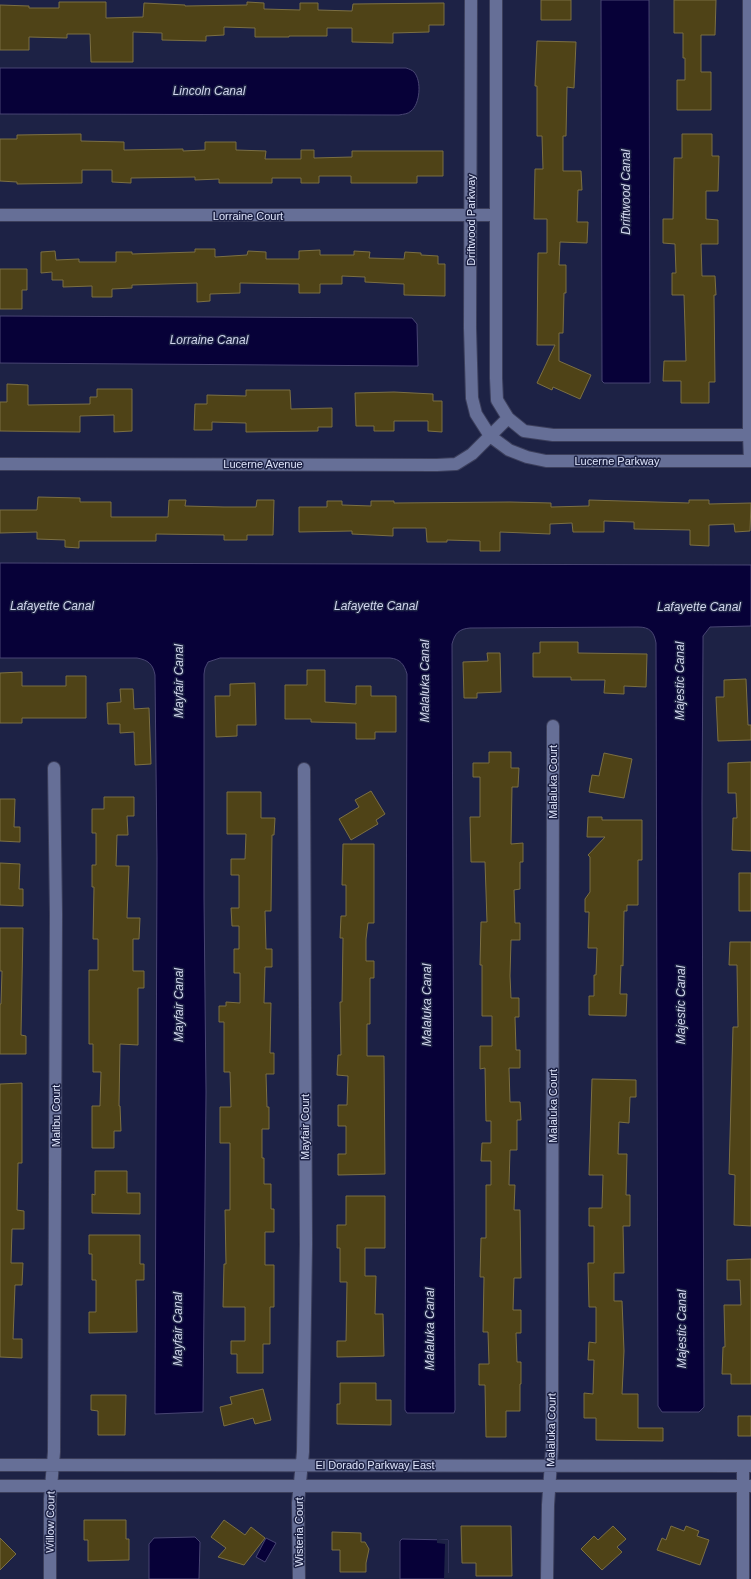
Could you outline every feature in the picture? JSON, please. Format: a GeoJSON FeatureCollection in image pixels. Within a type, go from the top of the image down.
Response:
{"type":"FeatureCollection","features":[{"type":"Feature","properties":{"kind":"street","name":"Driftwood Parkway"},"geometry":{"type":"LineString","coordinates":[[471,0],[470,328],[472,398],[476,414],[490,436]]}},
{"type":"Feature","properties":{"kind":"street"},"geometry":{"type":"LineString","coordinates":[[496,0],[497,400],[508,418],[524,431],[553,436],[750,435]]}},
{"type":"Feature","properties":{"kind":"street"},"geometry":{"type":"LineString","coordinates":[[749,0],[751,461]]}},
{"type":"Feature","properties":{"kind":"street","name":"Lorraine Court"},"geometry":{"type":"LineString","coordinates":[[0,215],[496,215]]}},
{"type":"Feature","properties":{"kind":"street","name":"Lucerne Avenue"},"geometry":{"type":"LineString","coordinates":[[0,464],[456,464],[472,454],[508,418]]}},
{"type":"Feature","properties":{"kind":"street","name":"Lucerne Parkway"},"geometry":{"type":"LineString","coordinates":[[490,436],[509,450],[526,457],[546,461],[751,461]]}},
{"type":"Feature","properties":{"kind":"street","name":"Malaluka Court"},"geometry":{"type":"LineString","coordinates":[[547,1579],[549,1486],[552,1448],[553,726]]}},
{"type":"Feature","properties":{"kind":"street","name":"Malibu Court"},"geometry":{"type":"LineString","coordinates":[[53,1465],[56,930],[54,768]]}},
{"type":"Feature","properties":{"kind":"street","name":"Mayfair Court"},"geometry":{"type":"LineString","coordinates":[[300,1485],[302,1465],[306,1244],[304,769]]}},
{"type":"Feature","properties":{"kind":"street","name":"El Dorado Parkway East"},"geometry":{"type":"LineString","coordinates":[[0,1465],[747,1466]]}},
{"type":"Feature","properties":{"kind":"street","name":"Willow Court"},"geometry":{"type":"LineString","coordinates":[[50,1579],[51,1486],[53,1465]]}},
{"type":"Feature","properties":{"kind":"street"},"geometry":{"type":"LineString","coordinates":[[743,1579],[747,1466]]}},
{"type":"Feature","properties":{"kind":"street","name":"Wisteria Court"},"geometry":{"type":"LineString","coordinates":[[299,1579],[298,1503],[300,1485]]}},
{"type":"Feature","properties":{"kind":"street","name":"El Dorado Parkway East"},"geometry":{"type":"LineString","coordinates":[[0,1486],[747,1486]]}},
{"type":"Feature","properties":{"kind":"water","name":"Driftwood Canal"},"geometry":{"type":"Polygon","coordinates":[[[601,0],[649,0],[650,383],[604,383],[602,381],[601,0]]]}},
{"type":"Feature","properties":{"kind":"water","name":"Lincoln Canal"},"geometry":{"type":"Polygon","coordinates":[[[0,68],[406,68],[413,71],[417,76],[419,92],[414,108],[409,113],[399,115],[0,114],[0,68]]]}},
{"type":"Feature","properties":{"kind":"water","name":"Lorraine Canal"},"geometry":{"type":"Polygon","coordinates":[[[0,316],[412,318],[417,324],[418,366],[0,363],[0,316]]]}},
{"type":"Feature","properties":{"kind":"water"},"geometry":{"type":"Polygon","coordinates":[[[0,563],[751,565],[751,626],[710,627],[703,636],[702,803],[704,1407],[699,1412],[662,1412],[658,1406],[656,643],[653,633],[646,628],[638,627],[470,628],[463,629],[458,632],[452,644],[454,1413],[407,1413],[405,1410],[407,674],[401,663],[390,658],[220,658],[208,662],[204,674],[206,1092],[203,1412],[155,1414],[157,858],[155,675],[153,668],[149,663],[137,658],[0,658],[0,563]]]}},
{"type":"Feature","properties":{"kind":"water"},"geometry":{"type":"Polygon","coordinates":[[[195,1537],[200,1542],[199,1579],[149,1579],[149,1544],[154,1538],[195,1537]]]}},
{"type":"Feature","properties":{"kind":"water"},"geometry":{"type":"Polygon","coordinates":[[[266,1538],[276,1543],[265,1562],[256,1557],[266,1538]]]}},
{"type":"Feature","properties":{"kind":"water"},"geometry":{"type":"Polygon","coordinates":[[[402,1539],[448,1540],[448,1579],[400,1579],[400,1541],[402,1539]]]}},
{"type":"Feature","properties":{"kind":"pier"},"geometry":{"type":"Polygon","coordinates":[[[437,1539],[448,1540],[448,1573],[450,1573],[450,1579],[444,1579],[445,1544],[437,1543],[437,1539]]]}},
{"type":"Feature","properties":{"kind":"building"},"geometry":{"type":"Polygon","coordinates":[[[541,0],[571,0],[571,20],[541,20],[541,0]]]}},
{"type":"Feature","properties":{"kind":"building"},"geometry":{"type":"Polygon","coordinates":[[[674,0],[716,0],[715,35],[701,35],[701,72],[711,72],[711,110],[677,110],[677,80],[685,80],[685,58],[683,58],[683,33],[674,33],[674,0]]]}},
{"type":"Feature","properties":{"kind":"building"},"geometry":{"type":"Polygon","coordinates":[[[59,2],[106,2],[106,18],[143,17],[144,3],[185,6],[247,5],[247,2],[264,3],[264,9],[300,10],[300,3],[318,3],[318,10],[352,11],[353,4],[444,3],[444,25],[429,25],[429,32],[393,33],[393,43],[352,42],[352,28],[327,28],[327,36],[255,37],[255,28],[224,27],[224,35],[206,36],[206,41],[162,40],[162,33],[133,32],[133,62],[91,62],[90,34],[67,34],[67,38],[29,37],[29,50],[0,50],[0,5],[29,6],[29,8],[59,8],[59,2]]]}},
{"type":"Feature","properties":{"kind":"building"},"geometry":{"type":"Polygon","coordinates":[[[537,41],[576,42],[574,88],[567,87],[566,136],[563,136],[563,171],[581,171],[582,190],[578,190],[577,222],[588,222],[587,243],[560,242],[559,265],[566,265],[566,293],[564,293],[563,333],[559,333],[559,361],[591,375],[580,399],[553,387],[552,390],[537,383],[555,345],[537,345],[538,253],[547,253],[547,219],[534,219],[535,169],[543,169],[542,136],[537,136],[537,86],[535,86],[537,41]]]}},
{"type":"Feature","properties":{"kind":"building"},"geometry":{"type":"Polygon","coordinates":[[[81,134],[81,141],[124,142],[124,150],[205,150],[205,142],[236,142],[236,150],[266,151],[265,159],[301,159],[301,150],[314,150],[314,158],[352,157],[352,151],[443,151],[443,176],[417,176],[417,183],[351,183],[351,176],[319,176],[319,183],[301,183],[301,178],[272,178],[272,183],[219,183],[219,179],[195,180],[195,177],[131,178],[131,183],[112,182],[112,170],[82,170],[82,183],[17,184],[17,182],[0,181],[0,139],[17,139],[17,135],[81,134]]]}},
{"type":"Feature","properties":{"kind":"building"},"geometry":{"type":"Polygon","coordinates":[[[682,134],[712,134],[712,156],[719,156],[718,191],[706,191],[706,219],[718,220],[718,244],[701,244],[702,276],[715,276],[716,295],[714,295],[715,382],[709,382],[709,403],[681,403],[681,381],[663,381],[664,361],[686,361],[684,295],[672,295],[672,273],[676,273],[675,244],[663,243],[663,219],[673,219],[674,158],[682,158],[682,134]]]}},
{"type":"Feature","properties":{"kind":"building"},"geometry":{"type":"Polygon","coordinates":[[[195,249],[215,249],[215,257],[247,255],[248,251],[266,252],[266,259],[299,259],[299,251],[320,250],[320,255],[354,255],[354,251],[370,252],[369,258],[404,259],[405,252],[438,256],[438,264],[445,264],[445,296],[404,295],[404,284],[365,282],[365,277],[342,276],[342,284],[320,284],[320,293],[299,293],[299,284],[240,283],[240,293],[210,294],[210,301],[197,302],[197,283],[132,285],[132,288],[112,289],[112,297],[92,297],[92,286],[63,287],[63,280],[52,280],[52,272],[41,273],[41,252],[55,251],[56,260],[79,259],[79,262],[116,262],[116,252],[132,252],[132,254],[195,252],[195,249]]]}},
{"type":"Feature","properties":{"kind":"building"},"geometry":{"type":"Polygon","coordinates":[[[0,269],[27,269],[27,290],[22,290],[22,309],[0,309],[0,269]]]}},
{"type":"Feature","properties":{"kind":"building"},"geometry":{"type":"Polygon","coordinates":[[[7,384],[28,385],[28,405],[90,404],[90,397],[97,397],[97,389],[132,389],[132,431],[114,432],[114,415],[80,416],[80,432],[0,431],[0,402],[7,402],[7,384]]]}},
{"type":"Feature","properties":{"kind":"building"},"geometry":{"type":"Polygon","coordinates":[[[246,390],[290,390],[291,409],[332,408],[332,427],[318,427],[318,431],[246,432],[246,423],[212,422],[212,430],[194,430],[195,404],[207,404],[207,395],[246,396],[246,390]]]}},
{"type":"Feature","properties":{"kind":"building"},"geometry":{"type":"Polygon","coordinates":[[[394,392],[433,394],[433,401],[442,401],[442,432],[428,431],[428,421],[394,421],[394,431],[374,431],[374,426],[356,426],[355,393],[394,392]]]}},
{"type":"Feature","properties":{"kind":"building"},"geometry":{"type":"Polygon","coordinates":[[[38,497],[80,498],[80,502],[111,502],[111,517],[168,517],[169,500],[186,500],[185,506],[256,507],[257,500],[274,500],[273,535],[247,535],[247,540],[224,540],[224,535],[156,534],[156,541],[79,541],[79,548],[65,547],[65,540],[37,539],[37,532],[0,533],[0,510],[37,510],[38,497]]]}},
{"type":"Feature","properties":{"kind":"building"},"geometry":{"type":"Polygon","coordinates":[[[589,500],[689,503],[689,500],[709,500],[709,504],[751,503],[750,531],[735,532],[734,524],[709,525],[709,546],[690,545],[690,530],[634,529],[634,522],[604,521],[604,532],[573,532],[572,523],[550,524],[550,534],[500,532],[500,551],[480,551],[480,541],[447,540],[447,542],[427,542],[426,528],[393,528],[393,536],[352,534],[352,531],[299,532],[299,507],[327,507],[327,501],[342,501],[342,505],[371,506],[371,501],[394,501],[394,503],[551,503],[551,507],[589,506],[589,500]]]}},
{"type":"Feature","properties":{"kind":"building"},"geometry":{"type":"Polygon","coordinates":[[[540,642],[578,642],[578,653],[647,654],[646,687],[624,686],[624,694],[604,693],[605,680],[571,680],[571,677],[533,677],[533,653],[540,653],[540,642]]]}},
{"type":"Feature","properties":{"kind":"building"},"geometry":{"type":"Polygon","coordinates":[[[487,653],[500,653],[501,692],[477,693],[477,698],[464,698],[463,662],[488,661],[487,653]]]}},
{"type":"Feature","properties":{"kind":"building"},"geometry":{"type":"Polygon","coordinates":[[[307,670],[325,670],[325,702],[356,704],[356,686],[371,686],[371,696],[396,696],[396,732],[375,732],[375,739],[356,739],[356,723],[311,722],[311,719],[285,719],[285,685],[307,685],[307,670]]]}},
{"type":"Feature","properties":{"kind":"building"},"geometry":{"type":"Polygon","coordinates":[[[22,672],[22,686],[66,686],[66,676],[86,676],[86,718],[22,718],[22,723],[0,723],[0,673],[22,672]]]}},
{"type":"Feature","properties":{"kind":"building"},"geometry":{"type":"Polygon","coordinates":[[[746,679],[748,725],[751,725],[751,740],[718,741],[716,697],[724,697],[724,680],[746,679]]]}},
{"type":"Feature","properties":{"kind":"building"},"geometry":{"type":"Polygon","coordinates":[[[255,683],[256,725],[237,725],[237,736],[216,737],[215,696],[230,696],[230,684],[255,683]]]}},
{"type":"Feature","properties":{"kind":"building"},"geometry":{"type":"Polygon","coordinates":[[[120,689],[133,689],[134,709],[149,708],[151,764],[135,765],[134,732],[120,733],[120,724],[108,724],[107,703],[121,702],[120,689]]]}},
{"type":"Feature","properties":{"kind":"building"},"geometry":{"type":"Polygon","coordinates":[[[489,752],[511,752],[511,768],[519,768],[518,787],[512,787],[511,844],[523,843],[523,862],[520,862],[520,889],[514,890],[515,923],[520,923],[520,940],[511,940],[510,976],[511,998],[519,998],[519,1017],[515,1017],[516,1050],[520,1050],[520,1068],[509,1068],[510,1102],[520,1102],[521,1120],[517,1120],[517,1150],[510,1150],[509,1185],[515,1185],[514,1210],[520,1210],[521,1278],[514,1278],[513,1310],[521,1310],[521,1333],[516,1333],[517,1362],[521,1362],[521,1384],[520,1411],[506,1411],[506,1437],[486,1437],[485,1385],[479,1385],[479,1364],[489,1364],[488,1332],[483,1332],[484,1277],[480,1277],[481,1238],[486,1238],[486,1185],[491,1185],[491,1161],[481,1161],[482,1143],[491,1143],[491,1121],[486,1121],[485,1068],[480,1069],[480,1046],[492,1046],[492,1016],[482,1016],[482,965],[480,965],[481,922],[487,922],[485,862],[471,862],[470,817],[480,817],[480,777],[473,777],[473,763],[489,763],[489,752]]]}},
{"type":"Feature","properties":{"kind":"building"},"geometry":{"type":"Polygon","coordinates":[[[604,753],[632,759],[624,798],[589,792],[592,775],[599,776],[604,753]]]}},
{"type":"Feature","properties":{"kind":"building"},"geometry":{"type":"Polygon","coordinates":[[[751,762],[751,851],[732,850],[733,818],[737,818],[736,793],[728,793],[728,763],[751,762]]]}},
{"type":"Feature","properties":{"kind":"building"},"geometry":{"type":"Polygon","coordinates":[[[371,791],[385,814],[376,820],[378,824],[351,840],[339,819],[359,807],[355,800],[371,791]]]}},
{"type":"Feature","properties":{"kind":"building"},"geometry":{"type":"Polygon","coordinates":[[[227,792],[261,792],[261,818],[275,818],[274,835],[272,835],[271,911],[265,911],[266,949],[272,949],[272,967],[265,967],[264,1003],[271,1003],[270,1053],[274,1053],[274,1074],[266,1074],[269,1129],[262,1129],[264,1184],[271,1184],[271,1209],[274,1209],[274,1232],[265,1232],[265,1265],[274,1265],[274,1307],[270,1307],[270,1344],[263,1344],[263,1373],[237,1373],[237,1354],[231,1354],[231,1341],[245,1341],[245,1307],[223,1307],[224,1264],[226,1264],[225,1210],[230,1210],[230,1143],[220,1143],[220,1107],[231,1107],[230,1072],[224,1072],[224,1022],[219,1022],[219,1006],[226,1006],[226,1002],[240,1003],[240,973],[234,973],[234,949],[239,949],[239,926],[232,926],[231,908],[239,908],[239,875],[231,875],[231,859],[245,859],[246,834],[227,834],[227,792]]]}},
{"type":"Feature","properties":{"kind":"building"},"geometry":{"type":"Polygon","coordinates":[[[104,797],[134,797],[134,816],[127,816],[128,835],[117,835],[116,866],[129,866],[127,918],[140,918],[139,939],[133,939],[133,971],[144,971],[144,988],[138,988],[138,1045],[120,1044],[119,1106],[121,1131],[114,1131],[114,1148],[92,1148],[92,1106],[100,1106],[101,1072],[93,1072],[93,1044],[89,1044],[89,970],[98,970],[98,939],[93,939],[94,887],[92,887],[92,865],[96,865],[96,833],[92,833],[92,809],[104,809],[104,797]]]}},
{"type":"Feature","properties":{"kind":"building"},"geometry":{"type":"Polygon","coordinates":[[[0,799],[15,799],[14,827],[20,827],[20,842],[0,841],[0,799]]]}},
{"type":"Feature","properties":{"kind":"building"},"geometry":{"type":"Polygon","coordinates":[[[588,817],[602,817],[602,820],[642,820],[642,860],[638,860],[638,905],[627,905],[627,911],[624,911],[623,966],[621,965],[620,994],[627,994],[626,1016],[589,1015],[589,996],[594,996],[594,975],[596,975],[597,948],[588,948],[589,912],[585,912],[585,899],[590,892],[590,857],[588,855],[605,837],[587,837],[588,817]]]}},
{"type":"Feature","properties":{"kind":"building"},"geometry":{"type":"Polygon","coordinates":[[[343,844],[374,844],[374,923],[368,923],[366,939],[366,961],[374,961],[374,978],[370,978],[370,1024],[367,1024],[367,1056],[384,1056],[385,1174],[338,1175],[338,1154],[346,1154],[346,1126],[338,1126],[338,1105],[347,1105],[348,1076],[337,1075],[338,1055],[341,1055],[340,1002],[342,1002],[343,938],[340,938],[341,916],[346,916],[346,885],[342,885],[343,844]]]}},
{"type":"Feature","properties":{"kind":"building"},"geometry":{"type":"Polygon","coordinates":[[[0,863],[20,864],[19,889],[23,889],[23,906],[0,905],[0,863]]]}},
{"type":"Feature","properties":{"kind":"building"},"geometry":{"type":"Polygon","coordinates":[[[739,873],[751,873],[751,911],[739,911],[739,873]]]}},
{"type":"Feature","properties":{"kind":"building"},"geometry":{"type":"Polygon","coordinates":[[[0,928],[23,928],[21,1035],[26,1036],[26,1054],[0,1054],[0,1004],[2,971],[0,971],[0,928]]]}},
{"type":"Feature","properties":{"kind":"building"},"geometry":{"type":"Polygon","coordinates":[[[730,942],[751,942],[751,1226],[734,1225],[735,1175],[729,1174],[733,1027],[738,1027],[737,965],[729,965],[730,942]]]}},
{"type":"Feature","properties":{"kind":"building"},"geometry":{"type":"Polygon","coordinates":[[[592,1079],[636,1080],[636,1097],[630,1097],[629,1123],[619,1122],[618,1154],[627,1154],[626,1195],[630,1195],[630,1226],[623,1226],[624,1273],[614,1273],[614,1301],[622,1301],[624,1351],[622,1394],[638,1394],[638,1428],[663,1428],[663,1441],[596,1440],[596,1418],[584,1418],[584,1393],[593,1394],[594,1360],[588,1360],[589,1342],[596,1343],[596,1307],[589,1307],[588,1263],[594,1263],[594,1226],[589,1226],[589,1208],[602,1208],[603,1175],[589,1175],[592,1079]]]}},
{"type":"Feature","properties":{"kind":"building"},"geometry":{"type":"Polygon","coordinates":[[[22,1083],[22,1163],[18,1163],[17,1210],[24,1211],[24,1229],[12,1229],[11,1263],[23,1263],[22,1285],[15,1285],[13,1339],[22,1339],[22,1358],[0,1357],[0,1084],[22,1083]]]}},
{"type":"Feature","properties":{"kind":"building"},"geometry":{"type":"Polygon","coordinates":[[[95,1171],[127,1171],[127,1193],[140,1193],[140,1214],[92,1213],[92,1194],[95,1195],[95,1171]]]}},
{"type":"Feature","properties":{"kind":"building"},"geometry":{"type":"Polygon","coordinates":[[[346,1196],[385,1196],[385,1248],[365,1248],[365,1276],[376,1276],[375,1314],[383,1314],[384,1356],[337,1357],[337,1341],[346,1341],[347,1282],[340,1282],[340,1248],[337,1248],[337,1225],[346,1225],[346,1196]]]}},
{"type":"Feature","properties":{"kind":"building"},"geometry":{"type":"Polygon","coordinates":[[[89,1235],[140,1235],[140,1264],[144,1264],[144,1280],[136,1280],[137,1332],[89,1333],[89,1312],[96,1312],[96,1280],[92,1280],[92,1254],[89,1254],[89,1235]]]}},
{"type":"Feature","properties":{"kind":"building"},"geometry":{"type":"Polygon","coordinates":[[[751,1259],[751,1384],[731,1384],[731,1374],[722,1374],[723,1347],[725,1347],[724,1305],[741,1305],[740,1280],[727,1280],[727,1260],[751,1259]]]}},
{"type":"Feature","properties":{"kind":"building"},"geometry":{"type":"Polygon","coordinates":[[[340,1383],[376,1383],[376,1400],[391,1400],[391,1425],[337,1424],[337,1404],[340,1404],[340,1383]]]}},
{"type":"Feature","properties":{"kind":"building"},"geometry":{"type":"Polygon","coordinates":[[[263,1389],[271,1420],[255,1424],[253,1418],[224,1426],[220,1407],[232,1404],[230,1397],[263,1389]]]}},
{"type":"Feature","properties":{"kind":"building"},"geometry":{"type":"Polygon","coordinates":[[[91,1395],[126,1395],[125,1435],[98,1435],[98,1411],[91,1410],[91,1395]]]}},
{"type":"Feature","properties":{"kind":"building"},"geometry":{"type":"Polygon","coordinates":[[[738,1416],[751,1416],[751,1436],[738,1436],[738,1416]]]}},
{"type":"Feature","properties":{"kind":"building"},"geometry":{"type":"Polygon","coordinates":[[[84,1520],[126,1520],[126,1539],[129,1539],[129,1560],[88,1561],[88,1540],[84,1540],[84,1520]]]}},
{"type":"Feature","properties":{"kind":"building"},"geometry":{"type":"Polygon","coordinates":[[[224,1520],[245,1535],[251,1527],[265,1538],[244,1565],[218,1557],[226,1548],[211,1537],[224,1520]]]}},
{"type":"Feature","properties":{"kind":"building"},"geometry":{"type":"Polygon","coordinates":[[[461,1526],[511,1526],[512,1576],[476,1576],[476,1563],[462,1563],[461,1526]]]}},
{"type":"Feature","properties":{"kind":"building"},"geometry":{"type":"Polygon","coordinates":[[[613,1526],[626,1539],[617,1547],[622,1552],[602,1570],[581,1549],[594,1536],[598,1540],[613,1526]]]}},
{"type":"Feature","properties":{"kind":"building"},"geometry":{"type":"Polygon","coordinates":[[[671,1526],[684,1531],[686,1526],[699,1531],[697,1536],[709,1540],[700,1565],[657,1550],[662,1538],[666,1540],[671,1526]]]}},
{"type":"Feature","properties":{"kind":"building"},"geometry":{"type":"Polygon","coordinates":[[[332,1532],[361,1533],[361,1542],[365,1542],[369,1549],[366,1572],[340,1572],[340,1550],[332,1550],[332,1532]]]}},
{"type":"Feature","properties":{"kind":"building"},"geometry":{"type":"Polygon","coordinates":[[[0,1538],[16,1554],[0,1570],[0,1538]]]}},
{"type":"Feature","properties":{"kind":"water label","name":"Lafayette Canal"},"geometry":{"type":"Point","coordinates":[52,606]}},
{"type":"Feature","properties":{"kind":"water label","name":"Lafayette Canal"},"geometry":{"type":"Point","coordinates":[376,606]}},
{"type":"Feature","properties":{"kind":"water label","name":"Lafayette Canal"},"geometry":{"type":"Point","coordinates":[699,607]}},
{"type":"Feature","properties":{"kind":"water label","name":"Mayfair Canal"},"geometry":{"type":"Point","coordinates":[179,681]}},
{"type":"Feature","properties":{"kind":"water label","name":"Malaluka Canal"},"geometry":{"type":"Point","coordinates":[425,681]}},
{"type":"Feature","properties":{"kind":"water label","name":"Majestic Canal"},"geometry":{"type":"Point","coordinates":[680,681]}},
{"type":"Feature","properties":{"kind":"water label","name":"Mayfair Canal"},"geometry":{"type":"Point","coordinates":[179,1005]}},
{"type":"Feature","properties":{"kind":"water label","name":"Malaluka Canal"},"geometry":{"type":"Point","coordinates":[427,1005]}},
{"type":"Feature","properties":{"kind":"water label","name":"Majestic Canal"},"geometry":{"type":"Point","coordinates":[681,1005]}},
{"type":"Feature","properties":{"kind":"water label","name":"Mayfair Canal"},"geometry":{"type":"Point","coordinates":[178,1329]}},
{"type":"Feature","properties":{"kind":"water label","name":"Malaluka Canal"},"geometry":{"type":"Point","coordinates":[430,1329]}},
{"type":"Feature","properties":{"kind":"water label","name":"Majestic Canal"},"geometry":{"type":"Point","coordinates":[682,1329]}}]}
